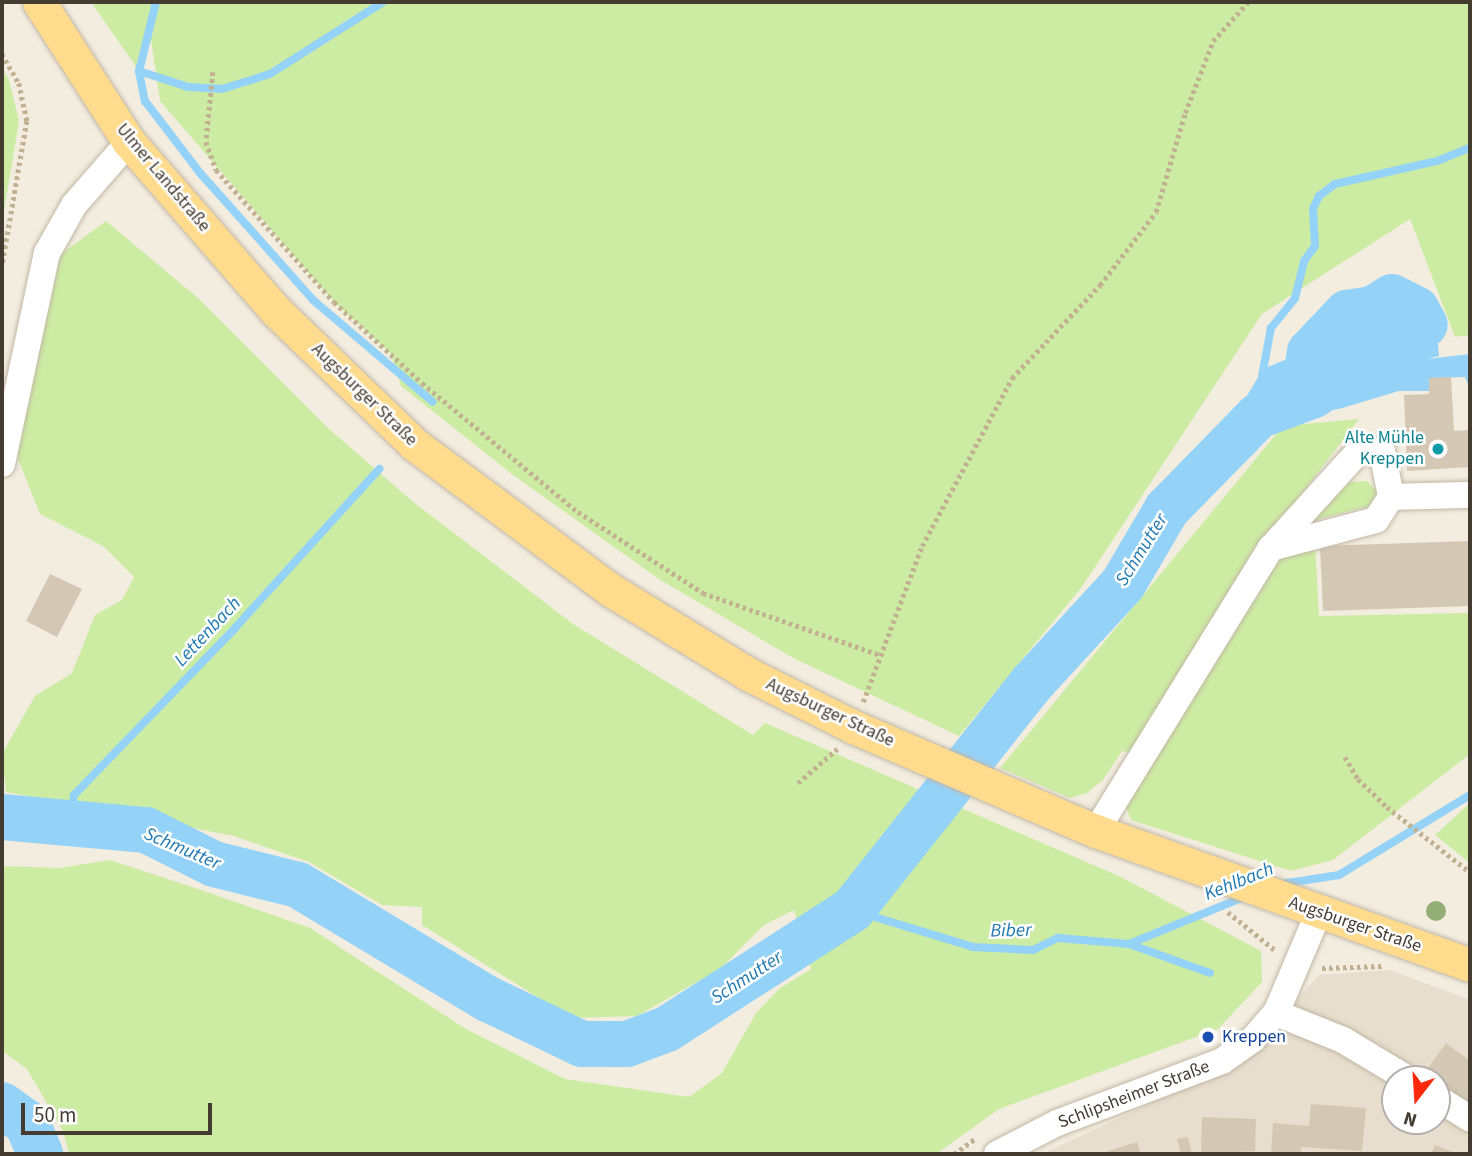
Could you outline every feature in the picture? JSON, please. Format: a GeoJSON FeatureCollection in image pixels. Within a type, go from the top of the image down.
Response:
{"type":"FeatureCollection","features":[{"type":"Feature","properties":{"kind":"main road","name":"Ulmer Landstraße"},"geometry":{"type":"LineString","coordinates":[[39,2],[129,142],[276,311]]}},
{"type":"Feature","properties":{"kind":"main road","name":"Augsburger Straße"},"geometry":{"type":"LineString","coordinates":[[276,311],[407,438],[609,589],[748,674],[854,727],[1096,831],[1192,868],[1470,965]]}},
{"type":"Feature","properties":{"kind":"street"},"geometry":{"type":"LineString","coordinates":[[2,464],[47,253],[74,205],[129,142]]}},
{"type":"Feature","properties":{"kind":"street"},"geometry":{"type":"LineString","coordinates":[[1096,831],[1270,548],[1358,452],[1382,451],[1391,497],[1376,520],[1270,548]]}},
{"type":"Feature","properties":{"kind":"street"},"geometry":{"type":"LineString","coordinates":[[1391,497],[1470,495]]}},
{"type":"Feature","properties":{"kind":"street","name":"Schlipsheimer Straße"},"geometry":{"type":"LineString","coordinates":[[992,1143],[1057,1124],[1222,1061],[1253,1040],[1276,1013],[1300,961],[1310,910]]}},
{"type":"Feature","properties":{"kind":"street"},"geometry":{"type":"LineString","coordinates":[[1276,1013],[1343,1040],[1385,1065]]}},
{"type":"Feature","properties":{"kind":"street"},"geometry":{"type":"LineString","coordinates":[[1451,1107],[1470,1119]]}},
{"type":"Feature","properties":{"kind":"path"},"geometry":{"type":"LineString","coordinates":[[798,783],[840,746],[854,727],[922,545],[1012,379],[1100,285],[1156,212],[1185,113],[1213,41],[1248,2]]}},
{"type":"Feature","properties":{"kind":"path"},"geometry":{"type":"LineString","coordinates":[[2,54],[19,83],[26,121],[2,267]]}},
{"type":"Feature","properties":{"kind":"path"},"geometry":{"type":"LineString","coordinates":[[214,72],[209,94],[206,142],[216,170],[334,302],[493,443],[578,512],[703,593],[880,655]]}},
{"type":"Feature","properties":{"kind":"path"},"geometry":{"type":"LineString","coordinates":[[1345,757],[1358,779],[1394,813],[1470,872]]}},
{"type":"Feature","properties":{"kind":"path"},"geometry":{"type":"LineString","coordinates":[[1220,908],[1262,935],[1278,953],[1273,964]]}},
{"type":"Feature","properties":{"kind":"path"},"geometry":{"type":"LineString","coordinates":[[1300,961],[1333,971],[1386,966]]}},
{"type":"Feature","properties":{"kind":"path"},"geometry":{"type":"LineString","coordinates":[[954,1154],[992,1143]]}},
{"type":"Feature","properties":{"kind":"shaded area"},"geometry":{"type":"Polygon","coordinates":[[[1390,970],[1470,1000],[1470,1154],[1042,1154],[1241,1061],[1319,975],[1390,970]]]}},
{"type":"Feature","properties":{"kind":"green space"},"geometry":{"type":"Polygon","coordinates":[[[91,2],[1470,2],[1470,335],[1455,337],[1410,219],[1262,314],[1081,588],[959,736],[793,658],[659,579],[513,475],[401,386],[391,354],[334,302],[160,101],[150,33],[139,71],[91,2]]]}},
{"type":"Feature","properties":{"kind":"green space"},"geometry":{"type":"Polygon","coordinates":[[[2,68],[9,80],[19,121],[2,223],[2,68]]]}},
{"type":"Feature","properties":{"kind":"green space"},"geometry":{"type":"Polygon","coordinates":[[[106,221],[198,298],[328,428],[412,501],[573,624],[753,735],[765,723],[1121,877],[1261,951],[1262,982],[1218,1029],[999,1109],[936,1154],[69,1154],[63,1131],[27,1069],[2,1051],[2,866],[60,868],[110,860],[207,892],[310,928],[466,1029],[565,1079],[689,1097],[722,1073],[756,1013],[779,989],[811,969],[794,910],[764,925],[720,969],[637,1016],[571,1018],[422,925],[422,907],[382,905],[309,862],[234,836],[6,792],[2,754],[35,696],[72,673],[95,615],[122,600],[134,577],[103,546],[40,514],[16,454],[61,254],[106,221]]]}},
{"type":"Feature","properties":{"kind":"green space"},"geometry":{"type":"Polygon","coordinates":[[[1359,419],[1283,518],[1315,543],[1319,616],[1470,613],[1470,754],[1333,860],[1291,871],[1131,820],[1122,796],[1145,756],[1122,751],[1103,780],[1087,793],[1070,798],[1000,768],[1283,426],[1359,419]]]}},
{"type":"Feature","properties":{"kind":"green space"},"geometry":{"type":"Polygon","coordinates":[[[1367,481],[1380,495],[1370,506],[1303,523],[1347,482],[1367,481]]]}},
{"type":"Feature","properties":{"kind":"green space"},"geometry":{"type":"Polygon","coordinates":[[[1470,803],[1470,863],[1435,835],[1470,803]]]}},
{"type":"Feature","properties":{"kind":"water"},"geometry":{"type":"Polygon","coordinates":[[[1404,320],[1425,325],[1438,344],[1439,356],[1427,359],[1470,354],[1470,389],[1465,377],[1430,378],[1429,391],[1399,391],[1339,409],[1291,414],[1270,425],[1249,412],[1245,399],[1263,369],[1362,328],[1404,320]]]}},
{"type":"Feature","properties":{"kind":"building","name":"Alte Mühle Kreppen"},"geometry":{"type":"Polygon","coordinates":[[[1451,377],[1454,431],[1470,430],[1470,467],[1407,471],[1404,395],[1429,394],[1429,378],[1451,377]]]}},
{"type":"Feature","properties":{"kind":"building"},"geometry":{"type":"Polygon","coordinates":[[[1470,541],[1470,606],[1323,611],[1320,546],[1470,541]]]}},
{"type":"Feature","properties":{"kind":"building"},"geometry":{"type":"Polygon","coordinates":[[[50,574],[82,589],[57,637],[26,621],[50,574]]]}},
{"type":"Feature","properties":{"kind":"building"},"geometry":{"type":"Polygon","coordinates":[[[1446,1043],[1470,1061],[1470,1109],[1451,1093],[1451,1065],[1430,1065],[1446,1043]]]}},
{"type":"Feature","properties":{"kind":"building"},"geometry":{"type":"Polygon","coordinates":[[[1311,1104],[1366,1108],[1362,1151],[1301,1147],[1301,1154],[1271,1154],[1273,1123],[1309,1126],[1311,1104]]]}},
{"type":"Feature","properties":{"kind":"building"},"geometry":{"type":"Polygon","coordinates":[[[1202,1117],[1256,1119],[1255,1151],[1201,1154],[1202,1117]]]}},
{"type":"Feature","properties":{"kind":"building"},"geometry":{"type":"Polygon","coordinates":[[[1188,1137],[1192,1154],[1181,1154],[1177,1139],[1188,1137]]]}},
{"type":"Feature","properties":{"kind":"building"},"geometry":{"type":"Polygon","coordinates":[[[1137,1142],[1141,1154],[1099,1154],[1137,1142]]]}},
{"type":"Feature","properties":{"kind":"building"},"geometry":{"type":"Polygon","coordinates":[[[1435,1145],[1458,1154],[1431,1154],[1435,1145]]]}},
{"type":"Feature","properties":{"kind":"waterway","name":"Lettenbach"},"geometry":{"type":"LineString","coordinates":[[156,2],[139,71],[145,101],[200,173],[313,300],[433,402]]}},
{"type":"Feature","properties":{"kind":"waterway","name":"Lettenbach"},"geometry":{"type":"LineString","coordinates":[[139,71],[188,87],[222,89],[270,74],[383,2]]}},
{"type":"Feature","properties":{"kind":"waterway"},"geometry":{"type":"LineString","coordinates":[[1262,376],[1271,328],[1295,298],[1304,261],[1315,246],[1313,209],[1319,196],[1335,184],[1437,161],[1470,148]]}},
{"type":"Feature","properties":{"kind":"waterway","name":"Schmutter"},"geometry":{"type":"LineString","coordinates":[[1320,391],[1303,395],[1310,352],[1347,313],[1373,309],[1392,297],[1416,309],[1425,325]]}},
{"type":"Feature","properties":{"kind":"waterway","name":"Schmutter"},"geometry":{"type":"LineString","coordinates":[[2,817],[146,830],[214,864],[298,885],[488,999],[582,1044],[627,1044],[667,1029],[852,910],[1032,683],[1123,584],[1167,509],[1258,416],[1314,395]]}},
{"type":"Feature","properties":{"kind":"waterway","name":"Lettenbach"},"geometry":{"type":"LineString","coordinates":[[70,820],[74,795],[235,628],[379,469]]}},
{"type":"Feature","properties":{"kind":"waterway","name":"Kehlbach"},"geometry":{"type":"LineString","coordinates":[[1274,885],[1339,875],[1470,795]]}},
{"type":"Feature","properties":{"kind":"waterway","name":"Kehlbach"},"geometry":{"type":"LineString","coordinates":[[1129,944],[1246,896]]}},
{"type":"Feature","properties":{"kind":"waterway","name":"Biber"},"geometry":{"type":"LineString","coordinates":[[852,910],[973,947],[1033,950],[1058,938],[1129,944],[1210,973]]}},
{"type":"Feature","properties":{"kind":"waterway","name":"Schmutter"},"geometry":{"type":"LineString","coordinates":[[2,1105],[27,1123],[40,1154]]}},
{"type":"Feature","properties":{"kind":"place","name":"Alte Mühle Kreppen"},"geometry":{"type":"Point","coordinates":[1438,449]}},
{"type":"Feature","properties":{"kind":"place","name":"Kreppen"},"geometry":{"type":"Point","coordinates":[1208,1037]}}]}
